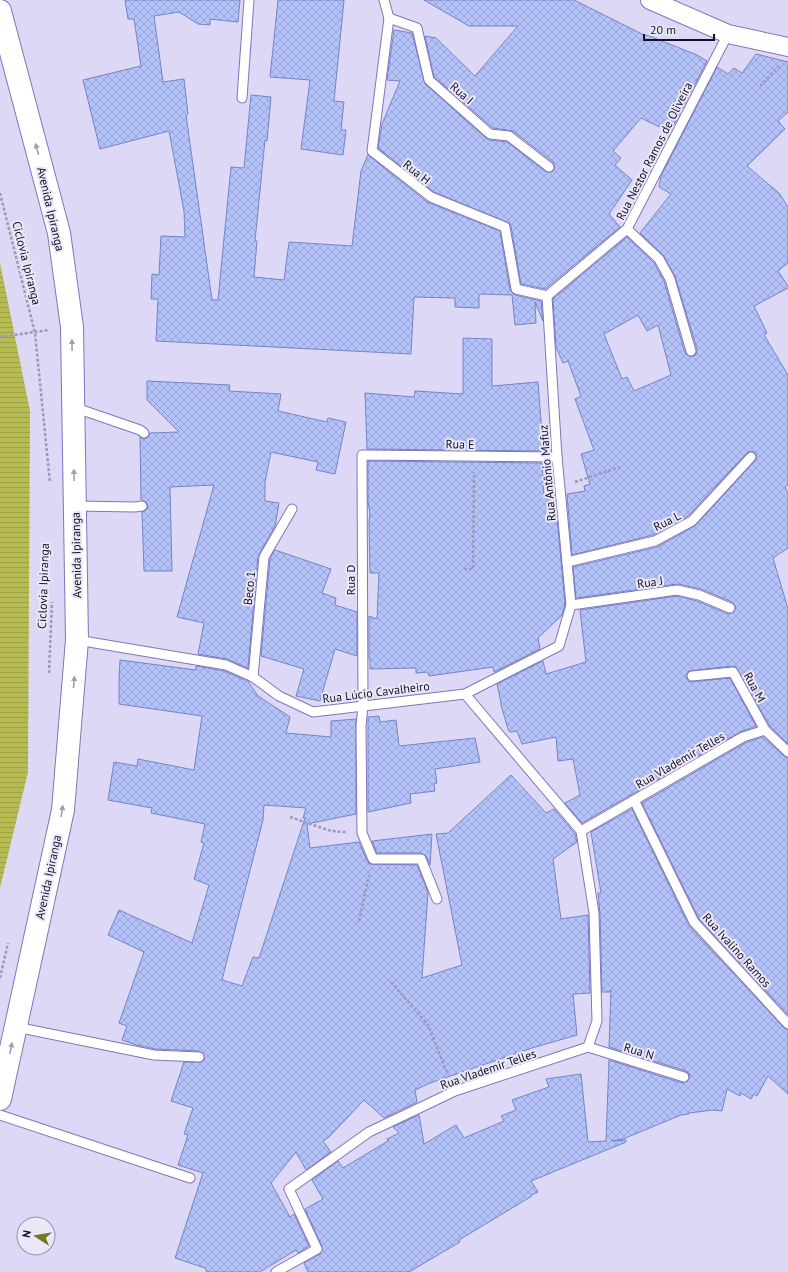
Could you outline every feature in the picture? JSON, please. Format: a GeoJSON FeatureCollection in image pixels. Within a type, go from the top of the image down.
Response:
{"type":"FeatureCollection","features":[{"type":"Feature","properties":{"kind":"main road","name":"Avenida Ipiranga"},"geometry":{"type":"LineString","coordinates":[[0,12],[59,233],[72,327],[77,640],[63,810],[0,1100]]}},
{"type":"Feature","properties":{"kind":"street"},"geometry":{"type":"LineString","coordinates":[[650,0],[728,34],[786,54]]}},
{"type":"Feature","properties":{"kind":"lane"},"geometry":{"type":"LineString","coordinates":[[242,98],[249,0]]}},
{"type":"Feature","properties":{"kind":"lane","name":"Rua H"},"geometry":{"type":"LineString","coordinates":[[384,0],[389,18],[372,151],[431,197],[505,227],[516,289],[547,296]]}},
{"type":"Feature","properties":{"kind":"lane","name":"Rua I"},"geometry":{"type":"LineString","coordinates":[[389,18],[417,28],[429,80],[490,134],[509,136],[549,167]]}},
{"type":"Feature","properties":{"kind":"lane","name":"Rua Nestor Ramos de Oliveira"},"geometry":{"type":"LineString","coordinates":[[547,296],[627,229],[728,34]]}},
{"type":"Feature","properties":{"kind":"lane"},"geometry":{"type":"LineString","coordinates":[[627,229],[659,259],[670,279],[691,351]]}},
{"type":"Feature","properties":{"kind":"lane","name":"Rua Antônio Mafuz"},"geometry":{"type":"LineString","coordinates":[[547,296],[557,457],[561,486],[571,605],[559,646]]}},
{"type":"Feature","properties":{"kind":"lane"},"geometry":{"type":"LineString","coordinates":[[73,406],[140,430],[144,433]]}},
{"type":"Feature","properties":{"kind":"lane","name":"Rua E"},"geometry":{"type":"LineString","coordinates":[[362,455],[557,457]]}},
{"type":"Feature","properties":{"kind":"lane","name":"Rua D"},"geometry":{"type":"LineString","coordinates":[[362,455],[362,833]]}},
{"type":"Feature","properties":{"kind":"lane","name":"Rua L"},"geometry":{"type":"LineString","coordinates":[[567,562],[655,541],[692,521],[751,457]]}},
{"type":"Feature","properties":{"kind":"lane"},"geometry":{"type":"LineString","coordinates":[[75,506],[142,506]]}},
{"type":"Feature","properties":{"kind":"lane","name":"Beco 1"},"geometry":{"type":"LineString","coordinates":[[253,677],[264,557],[292,509]]}},
{"type":"Feature","properties":{"kind":"lane","name":"Rua J"},"geometry":{"type":"LineString","coordinates":[[571,605],[677,590],[699,595],[730,608]]}},
{"type":"Feature","properties":{"kind":"lane","name":"Rua Lúcio Cavalheiro"},"geometry":{"type":"LineString","coordinates":[[77,640],[226,665],[253,677],[279,696],[313,712],[465,694],[559,646]]}},
{"type":"Feature","properties":{"kind":"lane","name":"Rua M"},"geometry":{"type":"LineString","coordinates":[[692,676],[733,672],[765,730]]}},
{"type":"Feature","properties":{"kind":"lane"},"geometry":{"type":"LineString","coordinates":[[465,694],[581,831],[594,913],[597,1021],[588,1047]]}},
{"type":"Feature","properties":{"kind":"lane"},"geometry":{"type":"LineString","coordinates":[[765,730],[788,752]]}},
{"type":"Feature","properties":{"kind":"lane","name":"Rua Vlademir Telles"},"geometry":{"type":"LineString","coordinates":[[581,831],[743,737],[765,730]]}},
{"type":"Feature","properties":{"kind":"lane","name":"Rua Ivalino Ramos"},"geometry":{"type":"LineString","coordinates":[[634,800],[694,922],[788,1024]]}},
{"type":"Feature","properties":{"kind":"lane"},"geometry":{"type":"LineString","coordinates":[[362,833],[373,859],[421,859],[437,899]]}},
{"type":"Feature","properties":{"kind":"lane"},"geometry":{"type":"LineString","coordinates":[[16,1027],[147,1054],[199,1057]]}},
{"type":"Feature","properties":{"kind":"lane","name":"Rua Vlademir Telles"},"geometry":{"type":"LineString","coordinates":[[276,1272],[317,1249],[289,1189],[369,1132],[455,1091],[588,1047]]}},
{"type":"Feature","properties":{"kind":"lane","name":"Rua N"},"geometry":{"type":"LineString","coordinates":[[588,1047],[684,1077]]}},
{"type":"Feature","properties":{"kind":"lane"},"geometry":{"type":"LineString","coordinates":[[0,1116],[190,1178]]}},
{"type":"Feature","properties":{"kind":"path"},"geometry":{"type":"LineString","coordinates":[[760,86],[786,54]]}},
{"type":"Feature","properties":{"kind":"path","name":"Ciclovia Ipiranga"},"geometry":{"type":"LineString","coordinates":[[0,193],[35,333],[50,487]]}},
{"type":"Feature","properties":{"kind":"path"},"geometry":{"type":"LineString","coordinates":[[0,337],[35,333]]}},
{"type":"Feature","properties":{"kind":"path"},"geometry":{"type":"LineString","coordinates":[[464,569],[473,569],[474,456]]}},
{"type":"Feature","properties":{"kind":"path"},"geometry":{"type":"LineString","coordinates":[[561,486],[620,467]]}},
{"type":"Feature","properties":{"kind":"path","name":"Ciclovia Ipiranga"},"geometry":{"type":"LineString","coordinates":[[49,674],[52,596]]}},
{"type":"Feature","properties":{"kind":"path"},"geometry":{"type":"LineString","coordinates":[[290,817],[331,831],[362,833]]}},
{"type":"Feature","properties":{"kind":"path"},"geometry":{"type":"LineString","coordinates":[[359,921],[373,859]]}},
{"type":"Feature","properties":{"kind":"path"},"geometry":{"type":"LineString","coordinates":[[0,978],[9,940]]}},
{"type":"Feature","properties":{"kind":"path"},"geometry":{"type":"LineString","coordinates":[[391,982],[428,1025],[455,1091]]}},
{"type":"Feature","properties":{"kind":"shaded area"},"geometry":{"type":"Polygon","coordinates":[[[0,263],[30,411],[28,772],[0,888],[0,263]]]}},
{"type":"Feature","properties":{"kind":"building"},"geometry":{"type":"Polygon","coordinates":[[[125,0],[240,0],[238,22],[210,19],[210,25],[198,24],[179,12],[154,16],[163,82],[184,79],[188,114],[186,115],[212,300],[218,300],[231,167],[244,168],[251,95],[271,97],[267,141],[265,140],[255,241],[257,241],[254,277],[284,280],[289,242],[352,246],[361,171],[368,155],[427,202],[500,231],[510,290],[515,295],[541,301],[543,321],[535,302],[536,323],[515,325],[512,295],[479,294],[479,308],[455,307],[455,298],[414,297],[411,354],[156,341],[158,299],[151,299],[152,274],[159,275],[161,236],[185,237],[184,211],[169,131],[100,149],[83,80],[141,66],[134,19],[128,19],[125,0]]]}},
{"type":"Feature","properties":{"kind":"building"},"geometry":{"type":"Polygon","coordinates":[[[278,0],[344,0],[334,101],[344,102],[341,130],[346,130],[343,155],[301,149],[310,80],[270,77],[278,0]]]}},
{"type":"Feature","properties":{"kind":"building"},"geometry":{"type":"Polygon","coordinates":[[[424,0],[574,0],[646,36],[647,35],[697,55],[707,61],[670,132],[641,118],[613,151],[621,158],[615,165],[632,180],[609,214],[620,227],[545,289],[521,284],[511,226],[509,223],[434,192],[378,148],[382,124],[400,81],[387,80],[394,30],[412,33],[425,84],[486,138],[489,140],[507,142],[546,172],[552,172],[555,168],[553,162],[513,131],[493,128],[434,77],[425,36],[436,38],[475,76],[518,26],[469,26],[424,0]]]}},
{"type":"Feature","properties":{"kind":"building"},"geometry":{"type":"Polygon","coordinates":[[[756,54],[788,62],[788,112],[778,121],[785,129],[747,166],[779,193],[788,207],[788,263],[778,271],[788,288],[754,306],[767,333],[764,335],[788,375],[788,485],[785,487],[788,493],[788,548],[773,558],[788,609],[788,744],[770,726],[736,667],[732,666],[689,671],[686,676],[687,680],[690,682],[730,678],[756,726],[740,732],[582,823],[565,803],[580,795],[573,759],[558,761],[556,737],[522,744],[517,731],[510,732],[508,729],[497,684],[543,661],[546,674],[586,662],[580,610],[677,596],[697,601],[728,614],[734,612],[736,607],[732,602],[701,589],[678,584],[576,598],[573,567],[657,547],[695,526],[755,461],[757,456],[753,451],[747,453],[688,516],[653,535],[572,555],[567,494],[585,491],[584,486],[590,484],[581,454],[594,450],[575,399],[581,396],[568,361],[563,363],[556,347],[553,299],[627,237],[654,263],[664,281],[685,353],[690,357],[696,355],[697,349],[675,276],[663,255],[640,233],[671,194],[659,187],[661,176],[717,67],[728,74],[734,68],[742,73],[756,54]],[[638,315],[604,334],[622,379],[627,377],[634,391],[671,375],[658,325],[647,331],[638,315]]]}},
{"type":"Feature","properties":{"kind":"building"},"geometry":{"type":"Polygon","coordinates":[[[463,338],[492,339],[492,386],[538,382],[542,451],[367,449],[365,393],[414,397],[415,391],[463,394],[463,338]]]}},
{"type":"Feature","properties":{"kind":"building"},"geometry":{"type":"Polygon","coordinates":[[[147,381],[230,385],[229,391],[281,394],[278,411],[327,422],[328,418],[346,422],[335,474],[316,470],[318,462],[271,452],[265,482],[265,501],[279,503],[275,526],[258,556],[248,668],[227,659],[198,654],[204,623],[177,617],[214,485],[170,487],[172,571],[144,571],[142,512],[146,510],[148,506],[146,502],[141,500],[140,437],[143,439],[147,438],[150,433],[179,432],[147,400],[147,381]]]}},
{"type":"Feature","properties":{"kind":"building"},"geometry":{"type":"Polygon","coordinates":[[[368,461],[542,463],[544,498],[555,496],[565,604],[562,615],[538,638],[540,649],[494,672],[493,667],[429,676],[428,672],[416,673],[416,668],[370,669],[369,616],[377,619],[379,573],[370,573],[368,461]]]}},
{"type":"Feature","properties":{"kind":"building"},"geometry":{"type":"Polygon","coordinates":[[[275,550],[331,569],[322,593],[336,598],[335,605],[357,612],[357,656],[335,649],[320,701],[296,696],[304,669],[261,656],[270,559],[275,550]]]}},
{"type":"Feature","properties":{"kind":"building"},"geometry":{"type":"Polygon","coordinates":[[[120,660],[196,670],[196,666],[224,671],[249,682],[258,696],[290,717],[286,733],[331,737],[331,721],[356,719],[356,814],[307,824],[310,848],[359,842],[367,861],[370,864],[417,865],[428,892],[422,978],[462,965],[436,834],[448,833],[511,775],[546,813],[554,809],[575,834],[577,842],[553,859],[561,919],[588,915],[590,993],[573,994],[577,1035],[532,1048],[430,1083],[415,1090],[417,1102],[384,1118],[364,1100],[329,1137],[323,1141],[331,1152],[306,1170],[296,1152],[271,1183],[290,1217],[294,1214],[309,1246],[298,1253],[296,1250],[260,1272],[207,1272],[205,1268],[175,1258],[203,1173],[178,1165],[188,1135],[184,1134],[193,1108],[171,1101],[184,1062],[201,1062],[204,1060],[204,1055],[199,1051],[155,1049],[122,1040],[127,1026],[119,1023],[144,952],[108,935],[119,910],[192,943],[209,885],[194,879],[204,843],[201,842],[205,824],[151,813],[152,808],[108,800],[114,762],[137,766],[138,759],[194,770],[202,716],[119,704],[120,660]],[[264,805],[263,820],[222,980],[242,986],[253,957],[259,958],[305,818],[303,818],[306,808],[264,805]]]}},
{"type":"Feature","properties":{"kind":"building"},"geometry":{"type":"Polygon","coordinates":[[[379,716],[380,722],[396,720],[399,746],[475,738],[480,762],[435,769],[437,783],[434,784],[435,791],[410,794],[411,803],[368,812],[368,717],[379,716]]]}},
{"type":"Feature","properties":{"kind":"building"},"geometry":{"type":"Polygon","coordinates":[[[763,737],[788,758],[788,1015],[699,919],[642,803],[745,743],[763,737]]]}},
{"type":"Feature","properties":{"kind":"building"},"geometry":{"type":"Polygon","coordinates":[[[632,809],[689,926],[784,1028],[788,1030],[788,1094],[768,1076],[757,1096],[754,1094],[751,1099],[741,1093],[740,1096],[727,1089],[722,1111],[713,1110],[681,1115],[623,1139],[612,1141],[626,1140],[626,1142],[531,1181],[538,1192],[459,1240],[460,1242],[409,1272],[308,1272],[304,1263],[320,1254],[323,1249],[305,1209],[323,1199],[312,1180],[338,1161],[343,1168],[388,1141],[387,1139],[399,1133],[393,1127],[419,1115],[424,1144],[456,1125],[464,1138],[504,1121],[501,1116],[516,1110],[512,1100],[549,1087],[546,1079],[581,1074],[588,1142],[606,1141],[609,1060],[682,1083],[688,1081],[690,1075],[686,1071],[609,1047],[611,990],[610,992],[602,992],[598,893],[601,893],[591,832],[632,809]]]}},
{"type":"Feature","properties":{"kind":"building"},"geometry":{"type":"Polygon","coordinates":[[[432,834],[430,865],[426,856],[421,853],[377,853],[372,841],[432,834]]]}}]}
